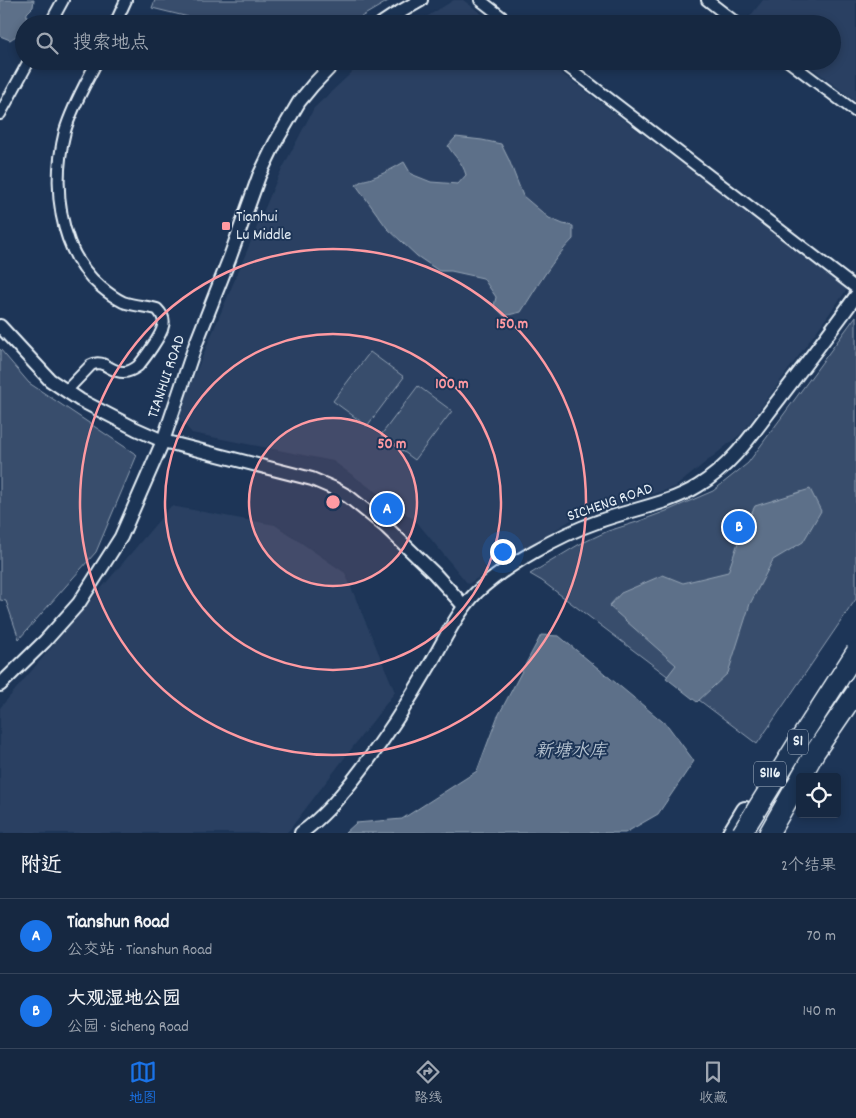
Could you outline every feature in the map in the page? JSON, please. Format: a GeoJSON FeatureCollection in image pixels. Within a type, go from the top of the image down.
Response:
{"type":"FeatureCollection","features":[{"type":"Feature","properties":{"kind":"highway","name":"S1"},"geometry":{"type":"LineString","coordinates":[[742,833],[856,652]]}},
{"type":"Feature","properties":{"kind":"highway","name":"S1"},"geometry":{"type":"LineString","coordinates":[[803,773],[856,692]]}},
{"type":"Feature","properties":{"kind":"highway","name":"S1"},"geometry":{"type":"LineString","coordinates":[[769,833],[796,785]]}},
{"type":"Feature","properties":{"kind":"main road","name":"S116"},"geometry":{"type":"LineString","coordinates":[[731,833],[856,644]]}},
{"type":"Feature","properties":{"kind":"main road","name":"S116"},"geometry":{"type":"LineString","coordinates":[[808,773],[856,703]]}},
{"type":"Feature","properties":{"kind":"main road"},"geometry":{"type":"LineString","coordinates":[[808,715],[836,732]]}},
{"type":"Feature","properties":{"kind":"main road","name":"S116"},"geometry":{"type":"LineString","coordinates":[[775,833],[796,794]]}},
{"type":"Feature","properties":{"kind":"street"},"geometry":{"type":"LineString","coordinates":[[55,15],[63,0]]}},
{"type":"Feature","properties":{"kind":"street"},"geometry":{"type":"LineString","coordinates":[[119,15],[126,0]]}},
{"type":"Feature","properties":{"kind":"street"},"geometry":{"type":"LineString","coordinates":[[395,15],[421,0]]}},
{"type":"Feature","properties":{"kind":"street"},"geometry":{"type":"LineString","coordinates":[[480,0],[499,15]]}},
{"type":"Feature","properties":{"kind":"street"},"geometry":{"type":"LineString","coordinates":[[707,0],[726,15]]}},
{"type":"Feature","properties":{"kind":"street"},"geometry":{"type":"LineString","coordinates":[[0,114],[24,70]]}},
{"type":"Feature","properties":{"kind":"street"},"geometry":{"type":"LineString","coordinates":[[66,391],[95,363],[118,372],[132,370],[142,361],[164,326],[163,317],[157,309],[125,303],[112,296],[93,280],[78,262],[66,232],[59,198],[60,157],[69,119],[93,70]]}},
{"type":"Feature","properties":{"kind":"street","name":"TIANHUI ROAD"},"geometry":{"type":"LineString","coordinates":[[0,686],[45,641],[78,603],[122,537],[163,440],[195,346],[259,176],[275,143],[299,102],[327,70]]}},
{"type":"Feature","properties":{"kind":"street"},"geometry":{"type":"LineString","coordinates":[[572,70],[856,288]]}},
{"type":"Feature","properties":{"kind":"street"},"geometry":{"type":"LineString","coordinates":[[800,70],[856,112]]}},
{"type":"Feature","properties":{"kind":"street","name":"SICHENG ROAD"},"geometry":{"type":"LineString","coordinates":[[301,833],[312,825],[341,795],[374,754],[416,689],[464,606],[477,592],[524,558],[569,533],[598,521],[673,499],[699,486],[713,476],[730,461],[753,434],[856,296]]}},
{"type":"Feature","properties":{"kind":"street"},"geometry":{"type":"LineString","coordinates":[[0,326],[50,380],[80,400],[121,422],[163,440],[312,479],[349,497],[385,526],[464,606]]}},
{"type":"Feature","properties":{"kind":"shaded area"},"geometry":{"type":"Polygon","coordinates":[[[155,0],[390,0],[364,15],[180,15],[152,8],[155,0]]]}},
{"type":"Feature","properties":{"kind":"shaded area"},"geometry":{"type":"Polygon","coordinates":[[[454,0],[463,0],[483,15],[430,15],[454,0]]]}},
{"type":"Feature","properties":{"kind":"shaded area"},"geometry":{"type":"Polygon","coordinates":[[[763,0],[856,0],[856,102],[815,70],[841,70],[841,15],[751,15],[763,0]]]}},
{"type":"Feature","properties":{"kind":"shaded area"},"geometry":{"type":"Polygon","coordinates":[[[354,70],[557,70],[848,288],[743,432],[675,487],[571,520],[468,584],[416,521],[333,461],[192,433],[177,417],[278,177],[314,108],[354,70]]]}},
{"type":"Feature","properties":{"kind":"shaded area"},"geometry":{"type":"Polygon","coordinates":[[[856,316],[856,599],[757,744],[542,581],[530,574],[578,545],[608,531],[669,510],[713,491],[748,463],[856,316]]]}},
{"type":"Feature","properties":{"kind":"shaded area"},"geometry":{"type":"Polygon","coordinates":[[[0,349],[29,383],[137,455],[96,552],[19,639],[6,601],[0,600],[0,349]]]}},
{"type":"Feature","properties":{"kind":"shaded area"},"geometry":{"type":"Polygon","coordinates":[[[370,352],[404,377],[367,426],[333,401],[370,352]]]}},
{"type":"Feature","properties":{"kind":"shaded area"},"geometry":{"type":"Polygon","coordinates":[[[418,386],[452,411],[415,460],[381,435],[418,386]]]}},
{"type":"Feature","properties":{"kind":"shaded area"},"geometry":{"type":"Polygon","coordinates":[[[171,506],[275,525],[345,573],[395,692],[286,833],[0,833],[0,708],[171,506]]]}},
{"type":"Feature","properties":{"kind":"water"},"geometry":{"type":"Polygon","coordinates":[[[0,0],[34,0],[33,7],[27,15],[15,15],[15,37],[10,40],[0,36],[0,0]]]}},
{"type":"Feature","properties":{"kind":"water"},"geometry":{"type":"Polygon","coordinates":[[[456,137],[501,144],[523,196],[549,218],[573,226],[573,239],[539,283],[521,312],[504,316],[494,306],[496,297],[483,278],[451,271],[439,271],[417,256],[387,228],[356,185],[404,162],[411,174],[431,182],[458,184],[466,175],[448,146],[456,137]]]}},
{"type":"Feature","properties":{"kind":"water"},"geometry":{"type":"Polygon","coordinates":[[[810,489],[821,511],[803,542],[773,560],[750,604],[728,673],[697,702],[666,678],[676,665],[609,606],[621,593],[663,575],[683,583],[728,572],[742,531],[755,506],[810,489]]]}},
{"type":"Feature","properties":{"kind":"water","name":"新塘水库"},"geometry":{"type":"Polygon","coordinates":[[[541,635],[559,636],[668,726],[694,761],[658,814],[625,833],[345,833],[356,823],[402,819],[477,771],[497,718],[541,635]]]}},
{"type":"Feature","properties":{"kind":"place","name":"Tianhui Lu Middle"},"geometry":{"type":"Point","coordinates":[226,226]}},
{"type":"Feature","properties":{"kind":"place","name":"Tianshun Road"},"geometry":{"type":"Point","coordinates":[387,509]}},
{"type":"Feature","properties":{"kind":"place","name":"大观湿地公园"},"geometry":{"type":"Point","coordinates":[739,527]}}]}
